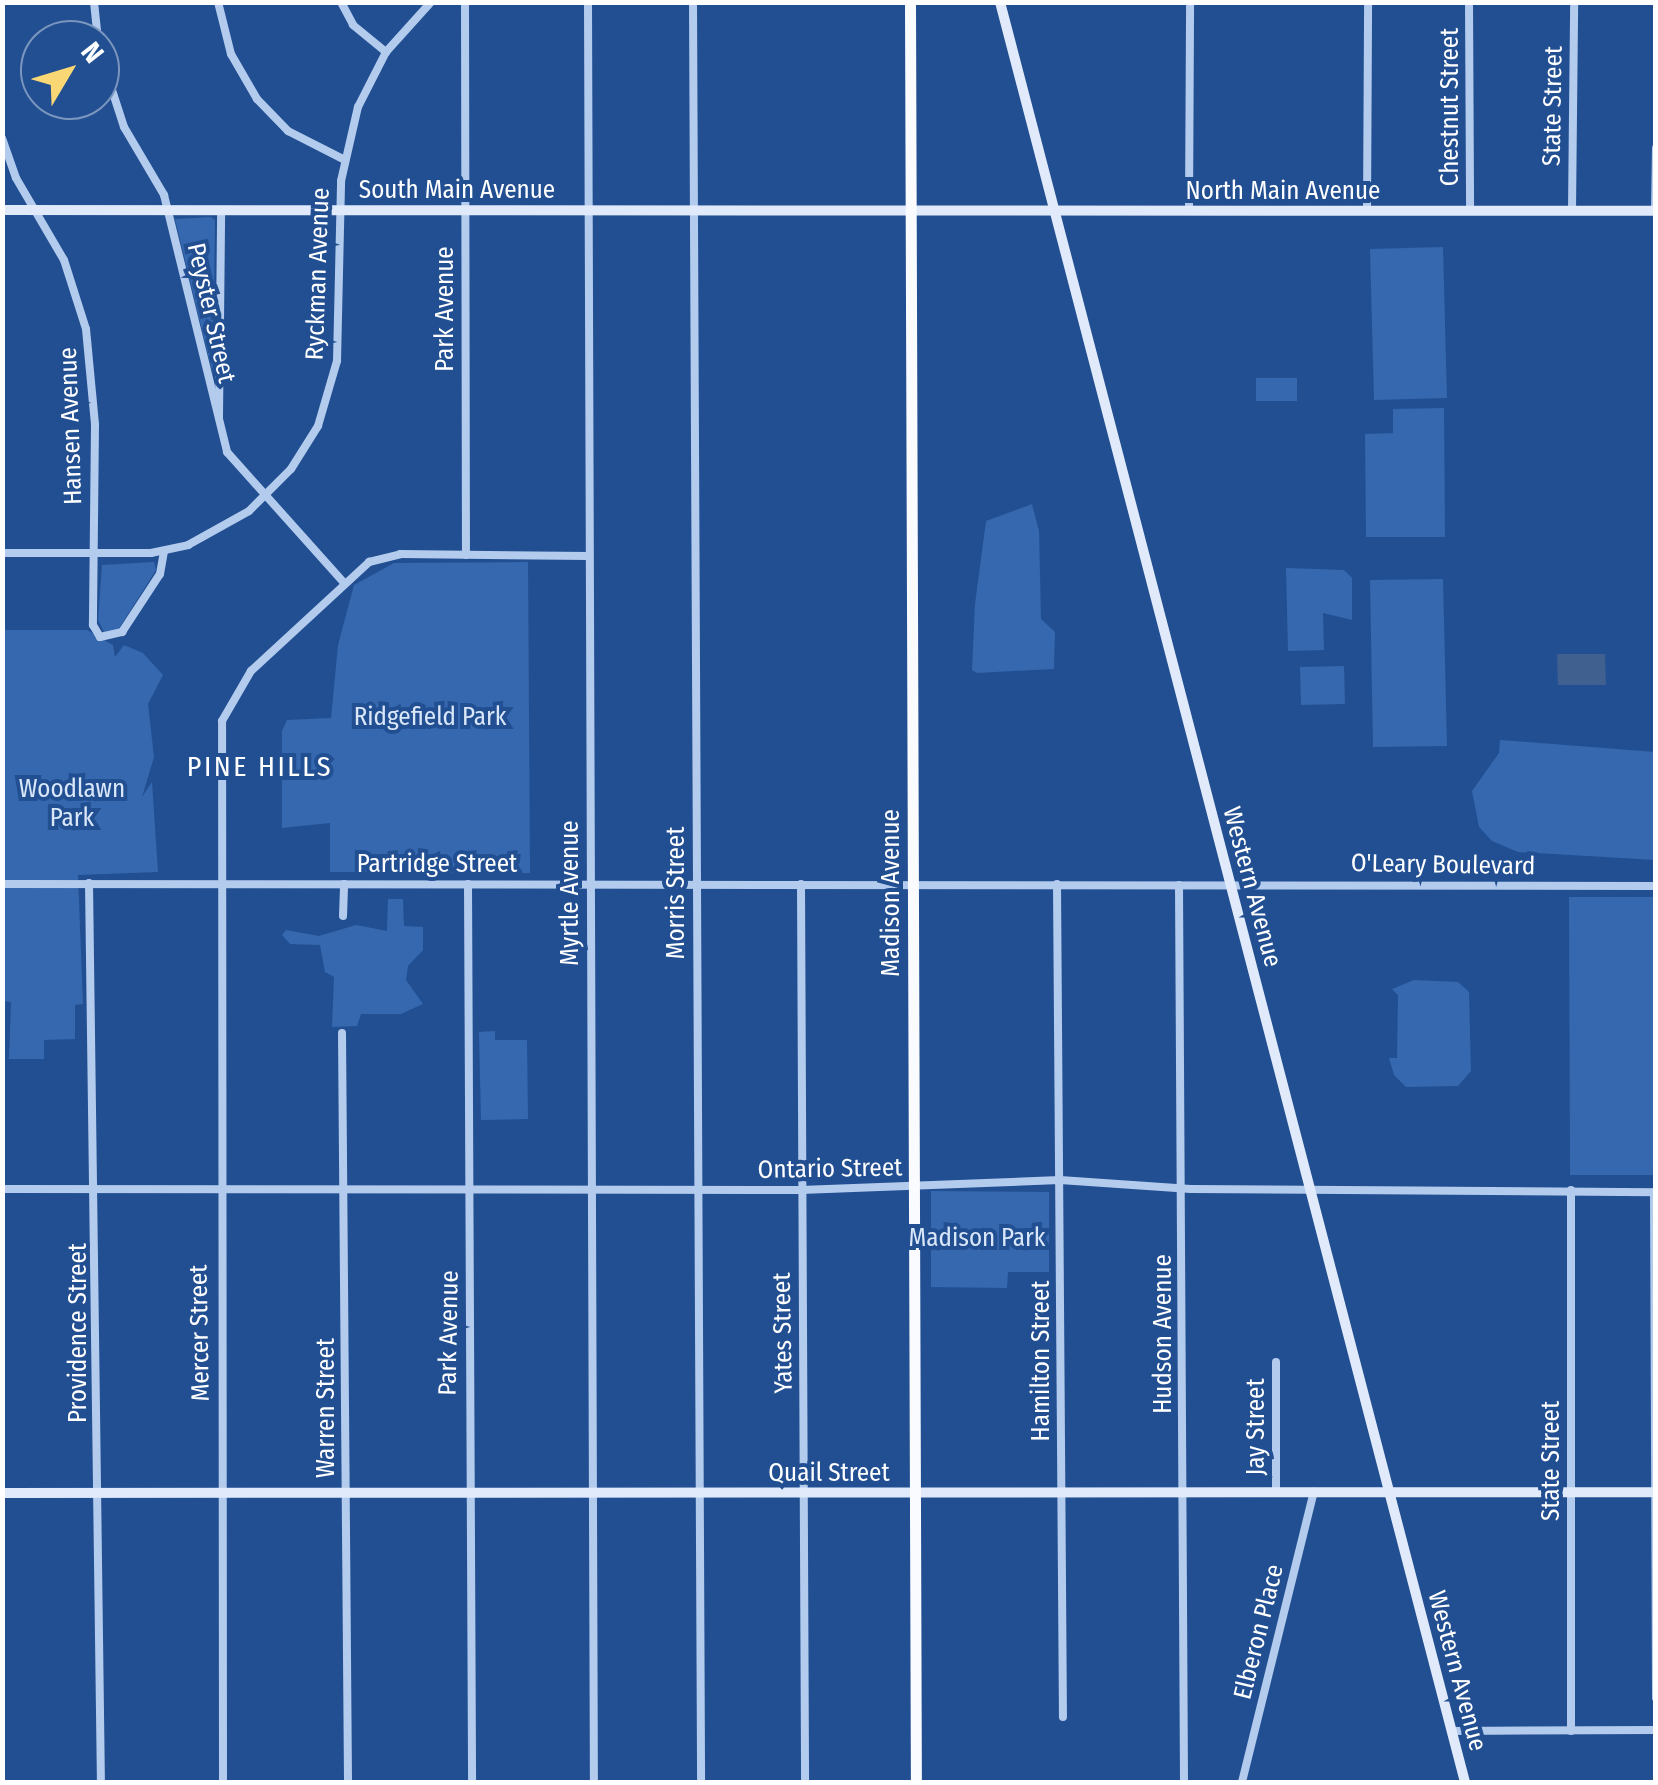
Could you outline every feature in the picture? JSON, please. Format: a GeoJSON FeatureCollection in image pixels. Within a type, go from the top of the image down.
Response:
{"type":"FeatureCollection","features":[{"type":"Feature","properties":{"kind":"main road","name":"Madison Avenue"},"geometry":{"type":"LineString","coordinates":[[910,2],[916,1782]]}},
{"type":"Feature","properties":{"kind":"street"},"geometry":{"type":"LineString","coordinates":[[218,2],[231,54],[257,99],[294,135],[343,159]]}},
{"type":"Feature","properties":{"kind":"street"},"geometry":{"type":"LineString","coordinates":[[341,2],[353,25],[386,52]]}},
{"type":"Feature","properties":{"kind":"street","name":"Ryckman Avenue"},"geometry":{"type":"LineString","coordinates":[[2,554],[164,552],[212,535],[264,499],[302,454],[328,400],[339,334],[343,159],[358,107],[386,52],[432,2]]}},
{"type":"Feature","properties":{"kind":"street","name":"Park Avenue"},"geometry":{"type":"LineString","coordinates":[[465,2],[466,555]]}},
{"type":"Feature","properties":{"kind":"street","name":"Myrtle Avenue"},"geometry":{"type":"LineString","coordinates":[[588,2],[594,1782]]}},
{"type":"Feature","properties":{"kind":"street","name":"Morris Street"},"geometry":{"type":"LineString","coordinates":[[693,2],[700,1782]]}},
{"type":"Feature","properties":{"kind":"street","name":"Western Avenue"},"geometry":{"type":"LineString","coordinates":[[1000,2],[1465,1782]]}},
{"type":"Feature","properties":{"kind":"street"},"geometry":{"type":"LineString","coordinates":[[1189,210],[1190,2]]}},
{"type":"Feature","properties":{"kind":"street"},"geometry":{"type":"LineString","coordinates":[[1367,211],[1368,2]]}},
{"type":"Feature","properties":{"kind":"street","name":"Chestnut Street"},"geometry":{"type":"LineString","coordinates":[[1469,2],[1470,211]]}},
{"type":"Feature","properties":{"kind":"street","name":"State Street"},"geometry":{"type":"LineString","coordinates":[[1572,210],[1574,2]]}},
{"type":"Feature","properties":{"kind":"street","name":"Peyster Street"},"geometry":{"type":"LineString","coordinates":[[120,117],[167,209],[219,426],[233,464],[344,582]]}},
{"type":"Feature","properties":{"kind":"street","name":"Hansen Avenue"},"geometry":{"type":"LineString","coordinates":[[2,138],[16,178],[70,275],[89,348],[94,552]]}},
{"type":"Feature","properties":{"kind":"street"},"geometry":{"type":"LineString","coordinates":[[1655,212],[1656,148]]}},
{"type":"Feature","properties":{"kind":"street","name":"South Main Avenue"},"geometry":{"type":"LineString","coordinates":[[2,210],[911,210]]}},
{"type":"Feature","properties":{"kind":"street","name":"Peyster Street"},"geometry":{"type":"LineString","coordinates":[[219,426],[221,210]]}},
{"type":"Feature","properties":{"kind":"street","name":"North Main Avenue"},"geometry":{"type":"LineString","coordinates":[[911,210],[1655,212]]}},
{"type":"Feature","properties":{"kind":"street"},"geometry":{"type":"LineString","coordinates":[[94,552],[93,625],[107,640],[122,632],[158,577],[164,552]]}},
{"type":"Feature","properties":{"kind":"street","name":"Mercer Street"},"geometry":{"type":"LineString","coordinates":[[223,1782],[219,753],[228,704],[251,671],[344,582],[387,556],[589,556]]}},
{"type":"Feature","properties":{"kind":"street","name":"Providence Street"},"geometry":{"type":"LineString","coordinates":[[88,883],[97,1190],[100,1782]]}},
{"type":"Feature","properties":{"kind":"street","name":"Partridge Street"},"geometry":{"type":"LineString","coordinates":[[2,884],[1231,886]]}},
{"type":"Feature","properties":{"kind":"street"},"geometry":{"type":"LineString","coordinates":[[344,884],[344,916]]}},
{"type":"Feature","properties":{"kind":"street","name":"Park Avenue"},"geometry":{"type":"LineString","coordinates":[[468,884],[472,1782]]}},
{"type":"Feature","properties":{"kind":"street","name":"Yates Street"},"geometry":{"type":"LineString","coordinates":[[801,884],[805,1782]]}},
{"type":"Feature","properties":{"kind":"street","name":"Hamilton Street"},"geometry":{"type":"LineString","coordinates":[[1057,884],[1063,1717]]}},
{"type":"Feature","properties":{"kind":"street","name":"Hudson Avenue"},"geometry":{"type":"LineString","coordinates":[[1179,885],[1184,1782]]}},
{"type":"Feature","properties":{"kind":"street","name":"O'Leary Boulevard"},"geometry":{"type":"LineString","coordinates":[[1231,886],[1656,886]]}},
{"type":"Feature","properties":{"kind":"street","name":"Warren Street"},"geometry":{"type":"LineString","coordinates":[[342,1033],[348,1782]]}},
{"type":"Feature","properties":{"kind":"street","name":"Ontario Street"},"geometry":{"type":"LineString","coordinates":[[2,1189],[698,1191],[914,1188],[931,1181],[1060,1180],[1310,1190],[1655,1192]]}},
{"type":"Feature","properties":{"kind":"street","name":"State Street"},"geometry":{"type":"LineString","coordinates":[[1571,1190],[1572,1732]]}},
{"type":"Feature","properties":{"kind":"street"},"geometry":{"type":"LineString","coordinates":[[1655,1192],[1656,1698]]}},
{"type":"Feature","properties":{"kind":"street","name":"Jay Street"},"geometry":{"type":"LineString","coordinates":[[1276,1362],[1276,1492]]}},
{"type":"Feature","properties":{"kind":"street","name":"Quail Street"},"geometry":{"type":"LineString","coordinates":[[2,1492],[1654,1492]]}},
{"type":"Feature","properties":{"kind":"street","name":"Elberon Place"},"geometry":{"type":"LineString","coordinates":[[1242,1782],[1314,1492]]}},
{"type":"Feature","properties":{"kind":"street"},"geometry":{"type":"LineString","coordinates":[[1452,1730],[1656,1730]]}},
{"type":"Feature","properties":{"kind":"green space"},"geometry":{"type":"Polygon","coordinates":[[[175,219],[215,220],[213,375],[175,219]]]}},
{"type":"Feature","properties":{"kind":"green space"},"geometry":{"type":"Polygon","coordinates":[[[1443,247],[1447,398],[1374,400],[1370,249],[1443,247]]]}},
{"type":"Feature","properties":{"kind":"green space"},"geometry":{"type":"Polygon","coordinates":[[[1256,378],[1297,378],[1297,401],[1256,401],[1256,378]]]}},
{"type":"Feature","properties":{"kind":"green space"},"geometry":{"type":"Polygon","coordinates":[[[1444,408],[1445,537],[1366,537],[1365,434],[1393,433],[1393,409],[1444,408]]]}},
{"type":"Feature","properties":{"kind":"green space"},"geometry":{"type":"Polygon","coordinates":[[[1032,504],[1039,531],[1041,619],[1055,632],[1054,669],[977,673],[972,670],[975,604],[986,521],[1032,504]]]}},
{"type":"Feature","properties":{"kind":"green space"},"geometry":{"type":"Polygon","coordinates":[[[154,562],[156,570],[118,630],[104,632],[98,620],[102,565],[154,562]]]}},
{"type":"Feature","properties":{"kind":"green space","name":"Ridgefield Park"},"geometry":{"type":"Polygon","coordinates":[[[528,562],[530,873],[330,872],[330,823],[282,828],[282,731],[287,720],[331,718],[338,645],[354,585],[394,563],[528,562]]]}},
{"type":"Feature","properties":{"kind":"green space"},"geometry":{"type":"Polygon","coordinates":[[[1286,568],[1344,570],[1352,578],[1352,620],[1323,613],[1324,650],[1288,651],[1286,568]]]}},
{"type":"Feature","properties":{"kind":"green space"},"geometry":{"type":"Polygon","coordinates":[[[1443,579],[1447,746],[1373,747],[1370,580],[1443,579]]]}},
{"type":"Feature","properties":{"kind":"green space","name":"Woodlawn Park"},"geometry":{"type":"Polygon","coordinates":[[[3,630],[87,630],[113,645],[115,657],[124,645],[143,653],[163,675],[148,704],[154,757],[142,797],[152,782],[158,872],[78,875],[83,1004],[75,1005],[75,1039],[44,1040],[44,1059],[9,1059],[11,1002],[3,1001],[3,630]]]}},
{"type":"Feature","properties":{"kind":"green space"},"geometry":{"type":"Polygon","coordinates":[[[1344,666],[1345,704],[1301,705],[1300,667],[1344,666]]]}},
{"type":"Feature","properties":{"kind":"green space"},"geometry":{"type":"Polygon","coordinates":[[[1500,740],[1655,752],[1655,860],[1518,852],[1492,841],[1479,827],[1472,791],[1499,753],[1500,740]]]}},
{"type":"Feature","properties":{"kind":"green space"},"geometry":{"type":"Polygon","coordinates":[[[1569,897],[1655,897],[1655,1175],[1570,1175],[1569,897]]]}},
{"type":"Feature","properties":{"kind":"green space"},"geometry":{"type":"Polygon","coordinates":[[[388,899],[403,899],[404,926],[423,927],[423,950],[408,966],[406,980],[423,1004],[401,1014],[361,1014],[357,1026],[332,1027],[334,977],[325,972],[320,945],[290,944],[282,935],[286,930],[319,936],[356,925],[387,931],[388,899]]]}},
{"type":"Feature","properties":{"kind":"green space"},"geometry":{"type":"Polygon","coordinates":[[[1414,980],[1458,982],[1469,992],[1471,1071],[1458,1086],[1406,1087],[1394,1075],[1389,1058],[1397,1058],[1398,995],[1392,989],[1414,980]]]}},
{"type":"Feature","properties":{"kind":"green space"},"geometry":{"type":"Polygon","coordinates":[[[495,1031],[495,1040],[527,1040],[528,1119],[481,1120],[479,1032],[495,1031]]]}},
{"type":"Feature","properties":{"kind":"green space","name":"Madison Park"},"geometry":{"type":"Polygon","coordinates":[[[931,1191],[1049,1192],[1049,1272],[1008,1272],[1007,1288],[931,1287],[931,1191]]]}},
{"type":"Feature","properties":{"kind":"shaded area"},"geometry":{"type":"Polygon","coordinates":[[[1557,654],[1605,654],[1606,685],[1558,685],[1557,654]]]}},
{"type":"Feature","properties":{"kind":"district","name":"PINE HILLS"},"geometry":{"type":"Point","coordinates":[260,767]}}]}
